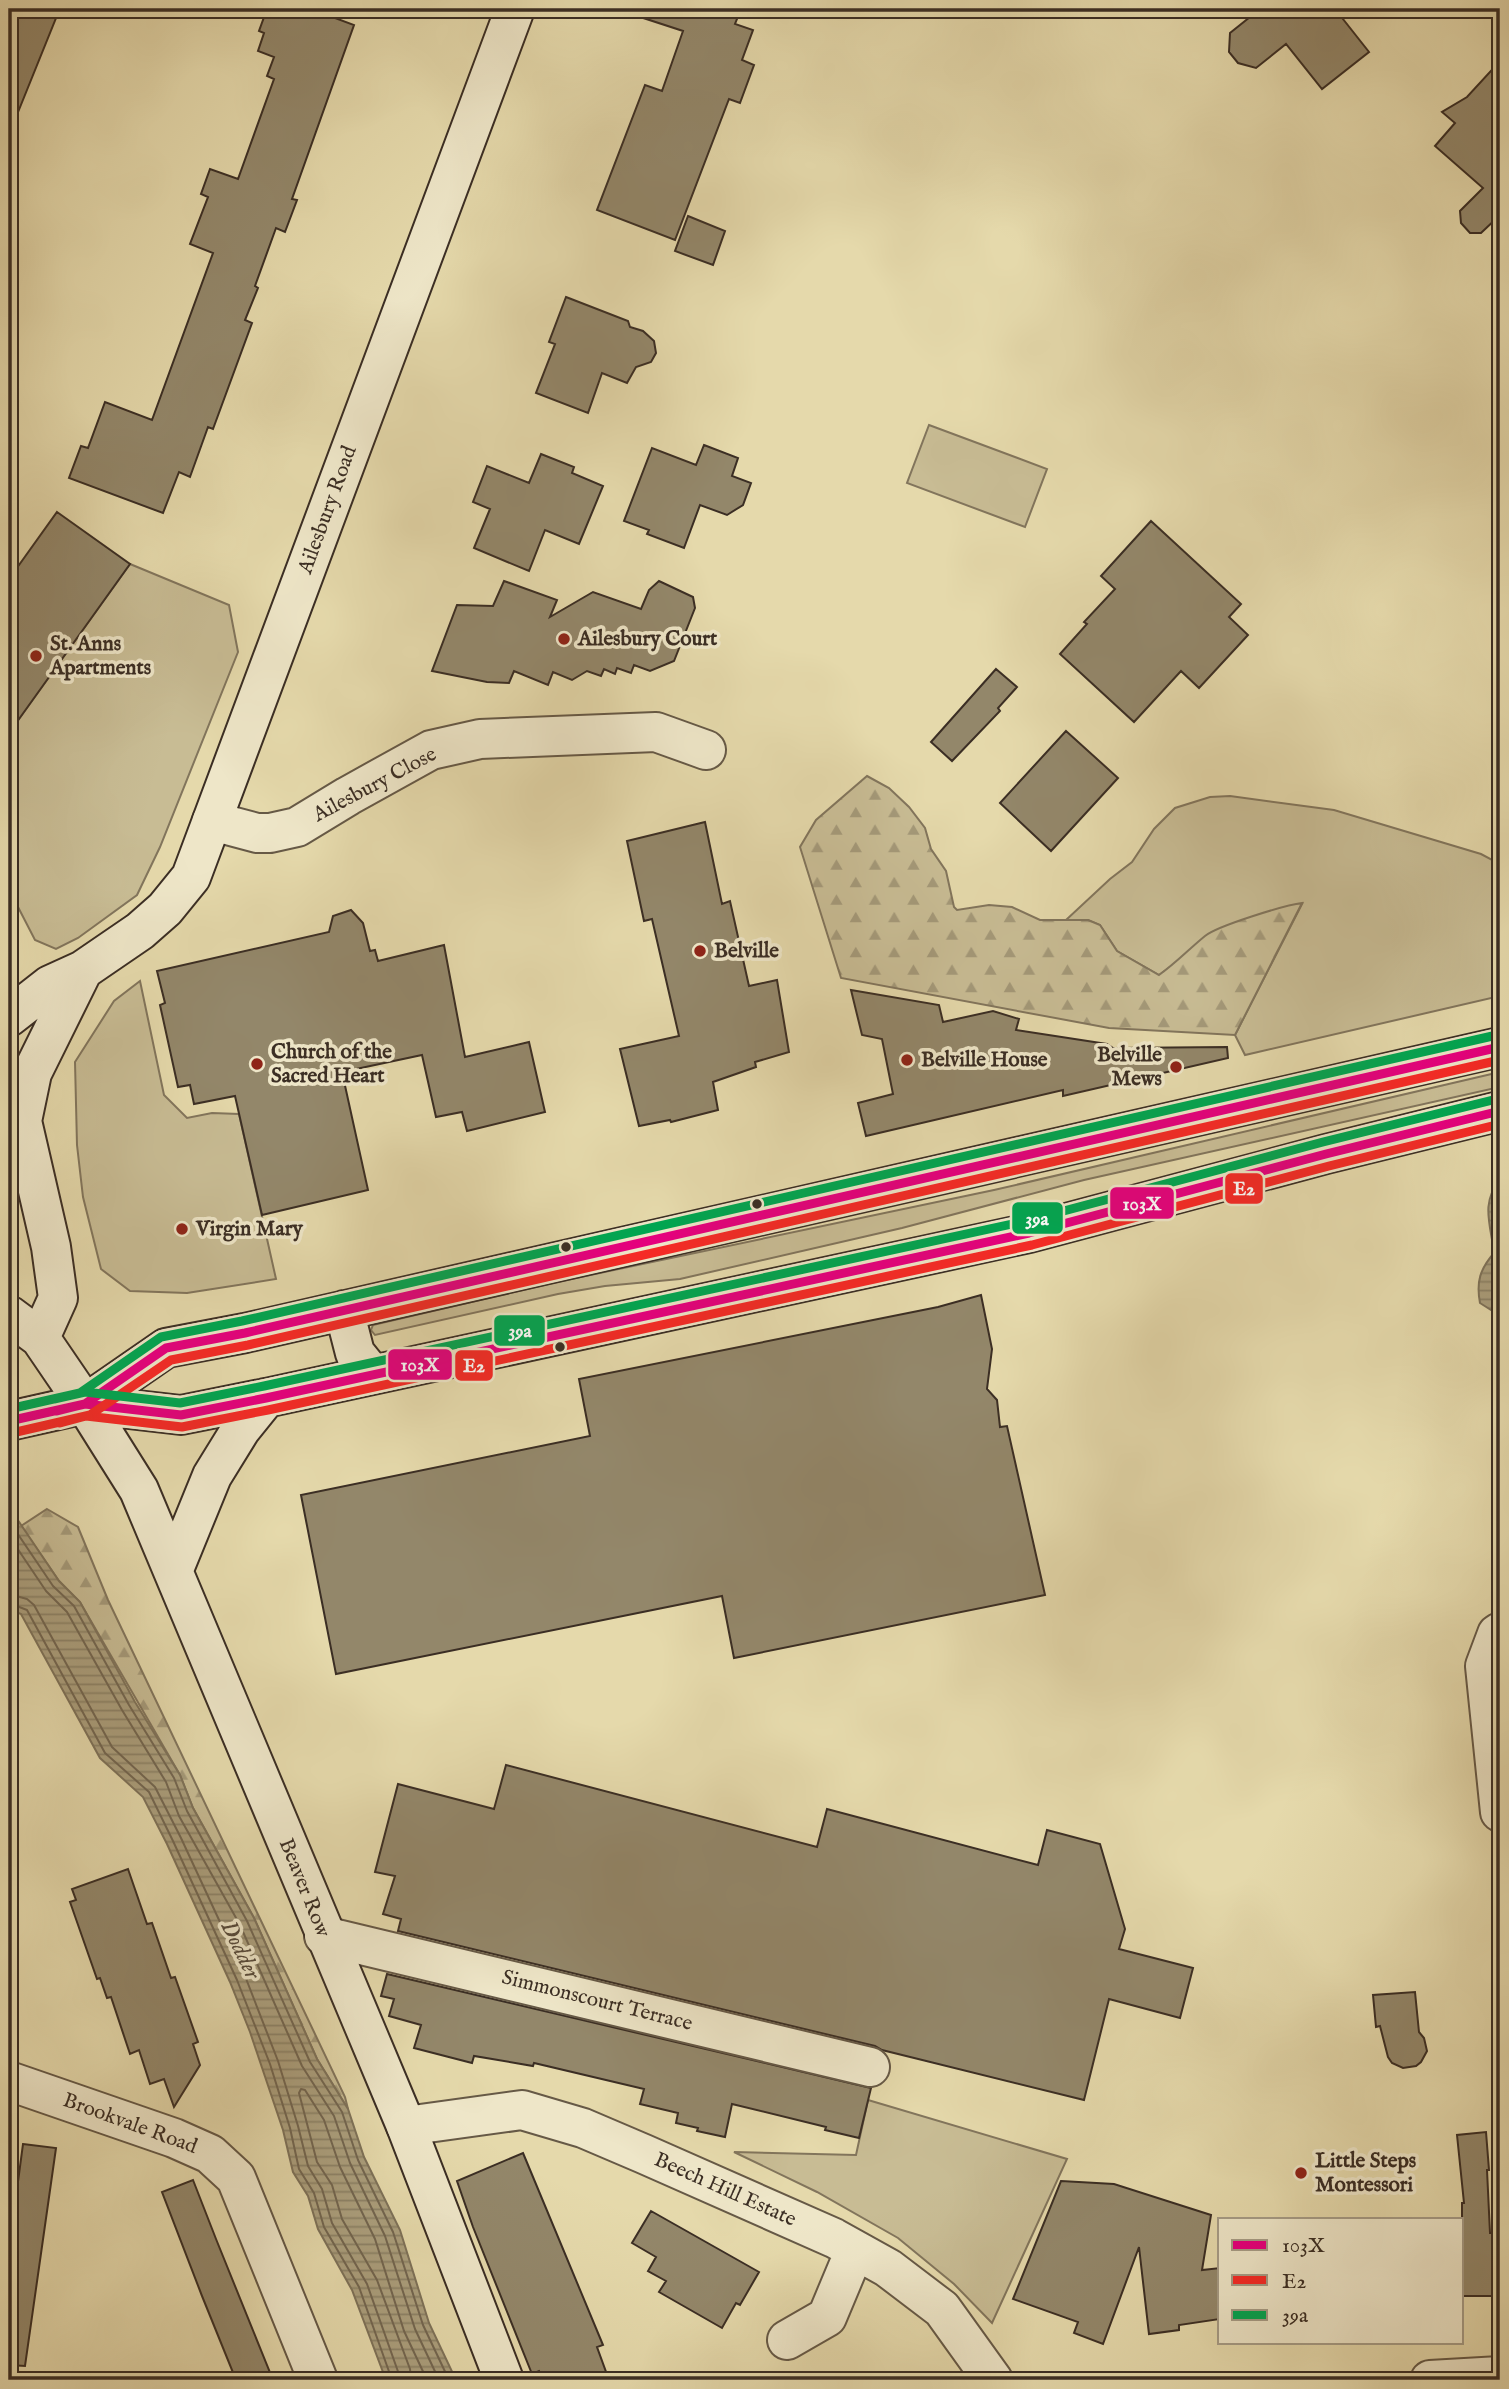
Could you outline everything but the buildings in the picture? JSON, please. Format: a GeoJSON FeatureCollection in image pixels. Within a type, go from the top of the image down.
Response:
{"type":"FeatureCollection","features":[{"type":"Feature","properties":{"kind":"main road","name":"Ailesbury Road"},"geometry":{"type":"LineString","coordinates":[[9,1017],[50,985],[83,970],[139,931],[165,909],[191,877],[515,9]]}},
{"type":"Feature","properties":{"kind":"main road","name":"Ailesbury Close"},"geometry":{"type":"LineString","coordinates":[[212,821],[257,833],[297,827],[431,750],[481,740],[656,732],[706,750]]}},
{"type":"Feature","properties":{"kind":"main road","name":"Ailesbury Road"},"geometry":{"type":"LineString","coordinates":[[15,1115],[32,1073],[83,970]]}},
{"type":"Feature","properties":{"kind":"main road"},"geometry":{"type":"LineString","coordinates":[[85,1404],[166,1348],[244,1333],[1500,1047]]}},
{"type":"Feature","properties":{"kind":"main road"},"geometry":{"type":"LineString","coordinates":[[9,1421],[85,1404],[181,1415],[266,1398],[1029,1233],[1500,1111]]}},
{"type":"Feature","properties":{"kind":"main road"},"geometry":{"type":"LineString","coordinates":[[15,1115],[51,1247],[58,1298],[40,1338]]}},
{"type":"Feature","properties":{"kind":"main road"},"geometry":{"type":"LineString","coordinates":[[344,1310],[355,1353],[372,1374]]}},
{"type":"Feature","properties":{"kind":"main road","name":"Beaver Row"},"geometry":{"type":"LineString","coordinates":[[9,1315],[40,1338],[139,1490],[406,2126],[504,2380]]}},
{"type":"Feature","properties":{"kind":"main road"},"geometry":{"type":"LineString","coordinates":[[174,1569],[212,1476],[241,1429],[266,1398]]}},
{"type":"Feature","properties":{"kind":"main road"},"geometry":{"type":"LineString","coordinates":[[1500,1632],[1485,1666],[1500,1812]]}},
{"type":"Feature","properties":{"kind":"main road","name":"Simmonscourt Terrace"},"geometry":{"type":"LineString","coordinates":[[324,1936],[870,2067]]}},
{"type":"Feature","properties":{"kind":"main road","name":"Brookvale Road"},"geometry":{"type":"LineString","coordinates":[[9,2081],[174,2138],[210,2154],[236,2178],[318,2380]]}},
{"type":"Feature","properties":{"kind":"main road","name":"Beech Hill Estate"},"geometry":{"type":"LineString","coordinates":[[406,2126],[522,2110],[583,2128],[834,2238],[888,2268],[942,2309],[993,2380]]}},
{"type":"Feature","properties":{"kind":"main road"},"geometry":{"type":"LineString","coordinates":[[787,2340],[827,2317],[855,2250]]}},
{"type":"Feature","properties":{"kind":"main road"},"geometry":{"type":"LineString","coordinates":[[1430,2380],[1500,2376]]}},
{"type":"Feature","properties":{"kind":"green space"},"geometry":{"type":"Polygon","coordinates":[[[929,425],[1047,469],[1025,527],[907,483],[929,425]]]}},
{"type":"Feature","properties":{"kind":"green space"},"geometry":{"type":"Polygon","coordinates":[[[130,564],[229,605],[238,652],[160,847],[137,895],[78,938],[56,949],[35,940],[18,907],[9,906],[9,733],[130,564]]]}},
{"type":"Feature","properties":{"kind":"green space"},"geometry":{"type":"Polygon","coordinates":[[[867,776],[889,788],[909,807],[925,828],[931,849],[946,871],[957,910],[989,905],[1012,907],[1040,920],[1088,920],[1100,925],[1117,951],[1159,975],[1212,932],[1252,916],[1302,903],[1235,1035],[1109,1028],[841,978],[800,847],[816,820],[867,776]]]}},
{"type":"Feature","properties":{"kind":"green space"},"geometry":{"type":"Polygon","coordinates":[[[1230,796],[1334,810],[1481,854],[1500,864],[1500,996],[1245,1055],[1235,1035],[1302,904],[1184,957],[1159,975],[1117,951],[1100,925],[1088,920],[1066,920],[1132,862],[1154,829],[1175,808],[1210,797],[1230,796]]]}},
{"type":"Feature","properties":{"kind":"green space"},"geometry":{"type":"Polygon","coordinates":[[[140,981],[164,1095],[187,1118],[212,1113],[239,1114],[276,1279],[187,1293],[130,1291],[101,1269],[83,1197],[77,1145],[75,1062],[114,1001],[140,981]]]}},
{"type":"Feature","properties":{"kind":"green space"},"geometry":{"type":"Polygon","coordinates":[[[1500,1072],[1500,1087],[1084,1180],[902,1228],[680,1279],[605,1286],[558,1294],[375,1335],[371,1330],[373,1325],[557,1282],[994,1190],[1500,1072]]]}},
{"type":"Feature","properties":{"kind":"green space"},"geometry":{"type":"Polygon","coordinates":[[[47,1509],[78,1527],[108,1600],[345,2097],[348,2109],[317,2059],[254,1918],[193,1808],[180,1775],[80,1602],[59,1581],[21,1526],[47,1509]]]}},
{"type":"Feature","properties":{"kind":"green space"},"geometry":{"type":"Polygon","coordinates":[[[868,2100],[1067,2159],[992,2323],[954,2284],[898,2238],[817,2192],[734,2152],[856,2155],[868,2100]]]}},
{"type":"Feature","properties":{"kind":"water"},"geometry":{"type":"Polygon","coordinates":[[[1500,1179],[1500,1309],[1491,1310],[1480,1303],[1479,1282],[1482,1270],[1494,1253],[1488,1215],[1490,1197],[1500,1179]]]}},
{"type":"Feature","properties":{"kind":"water","name":"Dodder"},"geometry":{"type":"Polygon","coordinates":[[[9,1507],[59,1581],[80,1602],[135,1702],[180,1775],[193,1808],[254,1918],[317,2059],[348,2109],[364,2157],[400,2230],[429,2323],[456,2380],[386,2380],[352,2290],[318,2229],[308,2196],[293,2172],[283,2130],[250,2032],[167,1844],[143,1797],[100,1758],[21,1614],[9,1609],[9,1507]]]}},
{"type":"Feature","properties":{"kind":"transit line","name":"39a"},"geometry":{"type":"LineString","coordinates":[[9,1409],[80,1393],[161,1337],[242,1321],[1497,1035]]}},
{"type":"Feature","properties":{"kind":"transit line","name":"103X"},"geometry":{"type":"LineString","coordinates":[[9,1421],[85,1404],[166,1348],[245,1333],[1500,1047]]}},
{"type":"Feature","properties":{"kind":"transit line","name":"E2"},"geometry":{"type":"LineString","coordinates":[[12,1433],[90,1415],[171,1360],[248,1345],[1500,1060]]}},
{"type":"Feature","properties":{"kind":"transit line","name":"39a"},"geometry":{"type":"LineString","coordinates":[[54,1399],[85,1392],[180,1403],[264,1386],[1026,1221],[1497,1099]]}},
{"type":"Feature","properties":{"kind":"transit line","name":"103X"},"geometry":{"type":"LineString","coordinates":[[57,1411],[85,1404],[181,1415],[266,1398],[1029,1233],[1500,1111]]}},
{"type":"Feature","properties":{"kind":"transit line","name":"E2"},"geometry":{"type":"LineString","coordinates":[[60,1423],[86,1416],[182,1427],[268,1410],[1032,1245],[1329,1166],[1500,1124]]}},
{"type":"Feature","properties":{"kind":"place","name":"Ailesbury Court"},"geometry":{"type":"Point","coordinates":[564,639]}},
{"type":"Feature","properties":{"kind":"place","name":"St. Anns Apartments"},"geometry":{"type":"Point","coordinates":[36,656]}},
{"type":"Feature","properties":{"kind":"place","name":"Belville"},"geometry":{"type":"Point","coordinates":[700,951]}},
{"type":"Feature","properties":{"kind":"place","name":"Belville House"},"geometry":{"type":"Point","coordinates":[907,1060]}},
{"type":"Feature","properties":{"kind":"place","name":"Church of the Sacred Heart"},"geometry":{"type":"Point","coordinates":[257,1064]}},
{"type":"Feature","properties":{"kind":"place","name":"Belville Mews"},"geometry":{"type":"Point","coordinates":[1176,1067]}},
{"type":"Feature","properties":{"kind":"place","name":"Virgin Mary"},"geometry":{"type":"Point","coordinates":[182,1229]}},
{"type":"Feature","properties":{"kind":"place","name":"Little Steps Montessori"},"geometry":{"type":"Point","coordinates":[1301,2173]}}]}
